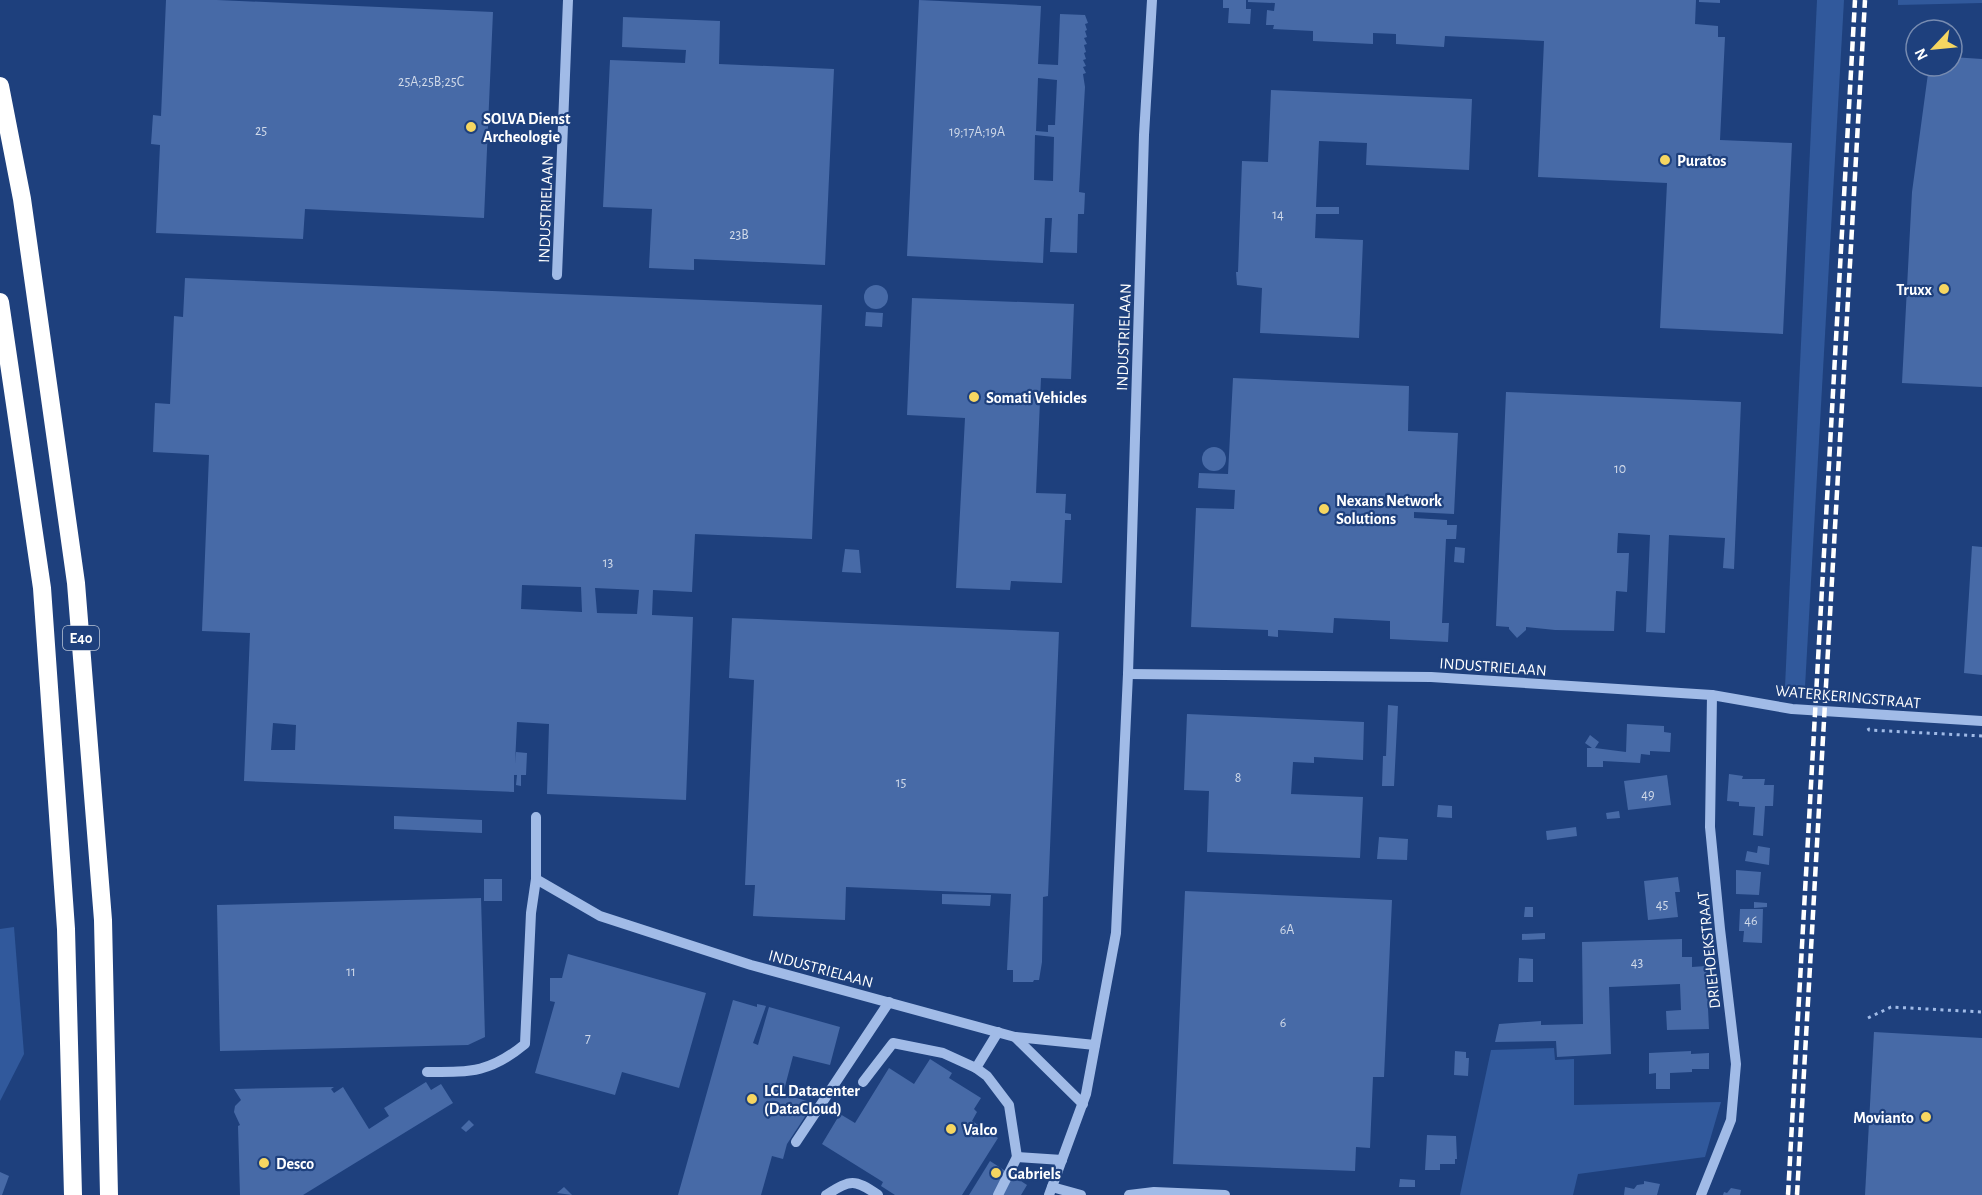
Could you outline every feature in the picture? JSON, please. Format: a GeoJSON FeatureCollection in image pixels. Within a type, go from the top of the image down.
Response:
{"type":"FeatureCollection","features":[{"type":"Feature","properties":{"kind":"highway","name":"E40"},"geometry":{"type":"LineString","coordinates":[[0,86],[22,199],[76,584],[103,920],[109,1195]]}},
{"type":"Feature","properties":{"kind":"highway","name":"E40"},"geometry":{"type":"LineString","coordinates":[[0,302],[42,588],[66,929],[73,1195]]}},
{"type":"Feature","properties":{"kind":"street","name":"INDUSTRIELAAN"},"geometry":{"type":"LineString","coordinates":[[557,275],[568,0]]}},
{"type":"Feature","properties":{"kind":"street","name":"INDUSTRIELAAN"},"geometry":{"type":"LineString","coordinates":[[1051,1191],[1083,1104],[1116,933],[1128,674],[1144,147],[1152,0]]}},
{"type":"Feature","properties":{"kind":"street","name":"INDUSTRIELAAN"},"geometry":{"type":"LineString","coordinates":[[1128,674],[1431,677],[1712,695]]}},
{"type":"Feature","properties":{"kind":"street","name":"WATERKERINGSTRAAT"},"geometry":{"type":"LineString","coordinates":[[1712,695],[1792,709],[1982,721]]}},
{"type":"Feature","properties":{"kind":"street","name":"DRIEHOEKSTRAAT"},"geometry":{"type":"LineString","coordinates":[[1701,1195],[1731,1120],[1736,1064],[1710,827],[1712,695]]}},
{"type":"Feature","properties":{"kind":"street"},"geometry":{"type":"LineString","coordinates":[[428,1072],[474,1071],[507,1059],[525,1044],[531,913],[536,879],[536,817]]}},
{"type":"Feature","properties":{"kind":"street","name":"INDUSTRIELAAN"},"geometry":{"type":"LineString","coordinates":[[536,879],[600,916],[751,965],[1015,1037],[1083,1104]]}},
{"type":"Feature","properties":{"kind":"street"},"geometry":{"type":"LineString","coordinates":[[796,1142],[889,1002]]}},
{"type":"Feature","properties":{"kind":"street"},"geometry":{"type":"LineString","coordinates":[[976,1068],[998,1032]]}},
{"type":"Feature","properties":{"kind":"street"},"geometry":{"type":"LineString","coordinates":[[1015,1037],[1095,1045]]}},
{"type":"Feature","properties":{"kind":"street"},"geometry":{"type":"LineString","coordinates":[[863,1082],[893,1043],[942,1053],[976,1068],[987,1076],[1009,1105],[1017,1157],[998,1195]]}},
{"type":"Feature","properties":{"kind":"street"},"geometry":{"type":"LineString","coordinates":[[1017,1157],[1062,1160]]}},
{"type":"Feature","properties":{"kind":"street"},"geometry":{"type":"LineString","coordinates":[[826,1195],[846,1183],[861,1184],[878,1195]]}},
{"type":"Feature","properties":{"kind":"street"},"geometry":{"type":"LineString","coordinates":[[1051,1191],[1081,1195]]}},
{"type":"Feature","properties":{"kind":"street"},"geometry":{"type":"LineString","coordinates":[[1129,1195],[1154,1192],[1225,1195]]}},
{"type":"Feature","properties":{"kind":"path"},"geometry":{"type":"LineString","coordinates":[[1868,1018],[1891,1007],[1982,1012]]}},
{"type":"Feature","properties":{"kind":"shaded area"},"geometry":{"type":"Polygon","coordinates":[[[1817,0],[1844,0],[1805,687],[1785,687],[1817,0]]]}},
{"type":"Feature","properties":{"kind":"shaded area"},"geometry":{"type":"Polygon","coordinates":[[[1898,0],[1982,0],[1982,3],[1898,5],[1898,0]]]}},
{"type":"Feature","properties":{"kind":"shaded area"},"geometry":{"type":"Polygon","coordinates":[[[14,927],[24,1054],[0,1101],[0,929],[14,927]]]}},
{"type":"Feature","properties":{"kind":"shaded area"},"geometry":{"type":"Polygon","coordinates":[[[1554,1048],[1555,1060],[1574,1059],[1574,1105],[1721,1102],[1705,1157],[1578,1174],[1573,1195],[1460,1195],[1491,1050],[1554,1048]]]}},
{"type":"Feature","properties":{"kind":"building"},"geometry":{"type":"Polygon","coordinates":[[[166,0],[217,0],[493,12],[484,218],[305,209],[303,239],[156,233],[160,145],[151,144],[153,115],[161,116],[166,0]]]}},
{"type":"Feature","properties":{"kind":"building"},"geometry":{"type":"Polygon","coordinates":[[[919,0],[1041,6],[1038,64],[1058,65],[1060,14],[1085,15],[1088,23],[1085,24],[1087,37],[1084,38],[1087,44],[1084,45],[1086,59],[1083,60],[1086,73],[1083,74],[1085,87],[1079,192],[1085,193],[1084,214],[1078,214],[1077,253],[1050,252],[1052,218],[1045,218],[1043,263],[907,256],[919,0]],[[1038,78],[1036,131],[1048,132],[1048,125],[1055,125],[1057,80],[1038,78]],[[1035,135],[1034,180],[1053,181],[1054,137],[1035,135]]]}},
{"type":"Feature","properties":{"kind":"building"},"geometry":{"type":"Polygon","coordinates":[[[1223,0],[1246,0],[1246,9],[1251,9],[1250,24],[1228,23],[1229,8],[1223,8],[1223,0]]]}},
{"type":"Feature","properties":{"kind":"building","name":"Puratos"},"geometry":{"type":"Polygon","coordinates":[[[1248,0],[1696,0],[1695,24],[1718,26],[1718,37],[1725,37],[1720,140],[1792,143],[1783,334],[1660,328],[1667,183],[1538,177],[1544,41],[1445,36],[1444,47],[1396,44],[1396,34],[1373,33],[1373,44],[1313,41],[1313,31],[1273,29],[1274,25],[1266,25],[1267,10],[1274,11],[1275,3],[1248,2],[1248,0]]]}},
{"type":"Feature","properties":{"kind":"building"},"geometry":{"type":"Polygon","coordinates":[[[1699,0],[1720,0],[1720,3],[1699,2],[1699,0]]]}},
{"type":"Feature","properties":{"kind":"building"},"geometry":{"type":"Polygon","coordinates":[[[623,17],[720,21],[719,64],[834,69],[825,265],[694,259],[694,270],[649,268],[652,209],[603,207],[610,60],[685,63],[686,50],[622,47],[623,17]]]}},
{"type":"Feature","properties":{"kind":"building","name":"Truxx"},"geometry":{"type":"Polygon","coordinates":[[[1964,58],[1982,59],[1982,387],[1902,383],[1912,192],[1927,78],[1964,78],[1964,58]]]}},
{"type":"Feature","properties":{"kind":"building"},"geometry":{"type":"Polygon","coordinates":[[[1271,90],[1472,99],[1469,170],[1366,165],[1367,143],[1319,141],[1316,207],[1339,207],[1339,214],[1316,214],[1315,238],[1363,240],[1359,338],[1260,333],[1262,288],[1237,285],[1242,161],[1268,162],[1271,90]]]}},
{"type":"Feature","properties":{"kind":"building"},"geometry":{"type":"Polygon","coordinates":[[[185,278],[822,305],[812,539],[695,534],[692,592],[653,590],[652,615],[693,617],[686,800],[547,794],[549,724],[517,722],[515,764],[516,752],[527,753],[526,775],[521,775],[521,786],[516,785],[517,775],[514,775],[514,792],[244,781],[250,633],[202,631],[209,455],[153,452],[155,403],[170,404],[174,316],[183,317],[185,278]],[[522,585],[521,609],[582,612],[581,587],[522,585]],[[595,588],[597,613],[637,614],[639,590],[595,588]],[[273,723],[271,750],[295,750],[296,725],[273,723]]]}},
{"type":"Feature","properties":{"kind":"building"},"geometry":{"type":"Polygon","coordinates":[[[876,285],[884,289],[888,297],[884,305],[876,309],[868,305],[864,297],[868,289],[876,285]]]}},
{"type":"Feature","properties":{"kind":"building","name":"Somati Vehicles"},"geometry":{"type":"Polygon","coordinates":[[[912,298],[1074,304],[1071,379],[1041,378],[1036,493],[1066,494],[1065,513],[1071,514],[1071,520],[1065,520],[1062,583],[1011,581],[1010,590],[956,588],[965,418],[907,415],[912,298]]]}},
{"type":"Feature","properties":{"kind":"building"},"geometry":{"type":"Polygon","coordinates":[[[866,312],[883,313],[882,327],[865,326],[866,312]]]}},
{"type":"Feature","properties":{"kind":"building","name":"Nexans Network Solutions"},"geometry":{"type":"Polygon","coordinates":[[[1233,378],[1409,386],[1408,431],[1458,433],[1454,514],[1414,512],[1414,518],[1447,520],[1447,525],[1457,525],[1456,539],[1446,539],[1442,623],[1449,623],[1448,642],[1390,639],[1390,621],[1334,618],[1333,633],[1278,630],[1278,637],[1268,636],[1268,630],[1191,627],[1196,508],[1234,509],[1235,490],[1198,488],[1199,473],[1228,474],[1233,378]]]}},
{"type":"Feature","properties":{"kind":"building"},"geometry":{"type":"Polygon","coordinates":[[[1506,392],[1741,402],[1734,569],[1723,568],[1725,538],[1669,535],[1665,633],[1646,632],[1650,535],[1618,533],[1617,553],[1629,553],[1627,592],[1616,591],[1614,631],[1526,627],[1526,630],[1517,638],[1509,627],[1496,626],[1506,392]]]}},
{"type":"Feature","properties":{"kind":"building"},"geometry":{"type":"Polygon","coordinates":[[[1214,447],[1223,450],[1226,459],[1223,468],[1214,471],[1205,468],[1202,459],[1205,450],[1214,447]]]}},
{"type":"Feature","properties":{"kind":"building"},"geometry":{"type":"Polygon","coordinates":[[[1972,546],[1982,547],[1982,675],[1964,673],[1972,546]]]}},
{"type":"Feature","properties":{"kind":"building"},"geometry":{"type":"Polygon","coordinates":[[[1455,547],[1465,548],[1464,563],[1454,562],[1455,547]]]}},
{"type":"Feature","properties":{"kind":"building"},"geometry":{"type":"Polygon","coordinates":[[[845,549],[859,550],[861,573],[842,572],[845,549]]]}},
{"type":"Feature","properties":{"kind":"building"},"geometry":{"type":"Polygon","coordinates":[[[732,618],[1059,632],[1048,896],[1043,897],[1042,962],[1039,980],[1013,982],[1013,970],[1007,970],[1011,894],[846,887],[845,920],[753,916],[755,885],[745,885],[754,680],[729,678],[732,618]]]}},
{"type":"Feature","properties":{"kind":"building"},"geometry":{"type":"Polygon","coordinates":[[[1388,705],[1398,706],[1394,786],[1382,786],[1383,756],[1386,756],[1388,705]]]}},
{"type":"Feature","properties":{"kind":"building"},"geometry":{"type":"Polygon","coordinates":[[[1187,714],[1364,722],[1363,760],[1314,757],[1314,763],[1293,762],[1291,794],[1363,797],[1360,858],[1207,852],[1209,791],[1184,790],[1187,714]]]}},
{"type":"Feature","properties":{"kind":"building"},"geometry":{"type":"Polygon","coordinates":[[[1627,724],[1664,726],[1664,732],[1671,733],[1670,752],[1650,751],[1650,755],[1641,754],[1640,763],[1603,761],[1603,767],[1587,767],[1587,748],[1592,748],[1585,743],[1590,735],[1599,742],[1595,748],[1626,752],[1627,724]]]}},
{"type":"Feature","properties":{"kind":"building"},"geometry":{"type":"Polygon","coordinates":[[[1729,774],[1743,776],[1742,779],[1765,779],[1764,785],[1774,785],[1773,806],[1765,806],[1763,836],[1753,835],[1755,807],[1739,806],[1739,802],[1727,801],[1729,774]]]}},
{"type":"Feature","properties":{"kind":"building"},"geometry":{"type":"Polygon","coordinates":[[[1667,775],[1671,805],[1628,810],[1624,781],[1667,775]]]}},
{"type":"Feature","properties":{"kind":"building"},"geometry":{"type":"Polygon","coordinates":[[[1438,805],[1452,806],[1452,818],[1437,817],[1438,805]]]}},
{"type":"Feature","properties":{"kind":"building"},"geometry":{"type":"Polygon","coordinates":[[[1619,811],[1620,818],[1607,819],[1606,813],[1619,811]]]}},
{"type":"Feature","properties":{"kind":"building"},"geometry":{"type":"Polygon","coordinates":[[[394,816],[482,820],[482,833],[394,829],[394,816]]]}},
{"type":"Feature","properties":{"kind":"building"},"geometry":{"type":"Polygon","coordinates":[[[1576,827],[1577,836],[1547,840],[1546,831],[1576,827]]]}},
{"type":"Feature","properties":{"kind":"building"},"geometry":{"type":"Polygon","coordinates":[[[1379,837],[1408,839],[1407,860],[1377,859],[1379,837]]]}},
{"type":"Feature","properties":{"kind":"building"},"geometry":{"type":"Polygon","coordinates":[[[1758,846],[1770,848],[1769,865],[1745,861],[1747,851],[1757,853],[1758,846]]]}},
{"type":"Feature","properties":{"kind":"building"},"geometry":{"type":"Polygon","coordinates":[[[1736,870],[1761,872],[1759,895],[1736,894],[1736,870]]]}},
{"type":"Feature","properties":{"kind":"building"},"geometry":{"type":"Polygon","coordinates":[[[1678,877],[1680,892],[1675,892],[1678,917],[1648,920],[1644,881],[1678,877]]]}},
{"type":"Feature","properties":{"kind":"building"},"geometry":{"type":"Polygon","coordinates":[[[484,879],[502,879],[502,901],[484,901],[484,879]]]}},
{"type":"Feature","properties":{"kind":"building"},"geometry":{"type":"Polygon","coordinates":[[[1185,891],[1392,900],[1384,1077],[1373,1077],[1370,1148],[1356,1147],[1355,1171],[1173,1164],[1185,891]]]}},
{"type":"Feature","properties":{"kind":"building"},"geometry":{"type":"Polygon","coordinates":[[[942,894],[991,895],[990,906],[942,904],[942,894]]]}},
{"type":"Feature","properties":{"kind":"building"},"geometry":{"type":"Polygon","coordinates":[[[481,898],[485,1037],[468,1045],[220,1051],[217,905],[481,898]]]}},
{"type":"Feature","properties":{"kind":"building"},"geometry":{"type":"Polygon","coordinates":[[[1754,902],[1767,903],[1767,907],[1754,908],[1754,902]]]}},
{"type":"Feature","properties":{"kind":"building"},"geometry":{"type":"Polygon","coordinates":[[[1525,907],[1533,907],[1533,917],[1524,917],[1525,907]]]}},
{"type":"Feature","properties":{"kind":"building"},"geometry":{"type":"Polygon","coordinates":[[[1740,909],[1763,909],[1762,943],[1743,942],[1744,931],[1739,931],[1740,909]]]}},
{"type":"Feature","properties":{"kind":"building"},"geometry":{"type":"Polygon","coordinates":[[[1545,933],[1545,939],[1522,940],[1522,934],[1545,933]]]}},
{"type":"Feature","properties":{"kind":"building"},"geometry":{"type":"Polygon","coordinates":[[[1682,939],[1682,957],[1692,957],[1692,967],[1706,966],[1709,1029],[1667,1030],[1666,1011],[1681,1010],[1680,984],[1609,987],[1611,1054],[1557,1057],[1556,1041],[1495,1042],[1499,1024],[1541,1021],[1541,1025],[1583,1024],[1582,942],[1682,939]]]}},
{"type":"Feature","properties":{"kind":"building"},"geometry":{"type":"Polygon","coordinates":[[[568,954],[706,993],[679,1088],[622,1072],[615,1095],[535,1073],[555,1002],[550,1001],[550,978],[562,978],[568,954]]]}},
{"type":"Feature","properties":{"kind":"building"},"geometry":{"type":"Polygon","coordinates":[[[1519,958],[1533,959],[1533,982],[1518,982],[1519,958]]]}},
{"type":"Feature","properties":{"kind":"building","name":"LCL Datacenter (DataCloud)"},"geometry":{"type":"Polygon","coordinates":[[[733,1000],[757,1007],[757,1004],[766,1006],[753,1043],[758,1045],[769,1007],[840,1027],[830,1065],[793,1056],[783,1094],[814,1103],[787,1144],[783,1159],[772,1156],[761,1195],[678,1195],[733,1000]]]}},
{"type":"Feature","properties":{"kind":"building","name":"Movianto"},"geometry":{"type":"Polygon","coordinates":[[[1874,1032],[1982,1038],[1982,1195],[1865,1195],[1874,1032]]]}},
{"type":"Feature","properties":{"kind":"building"},"geometry":{"type":"Polygon","coordinates":[[[1455,1051],[1466,1052],[1466,1058],[1469,1058],[1468,1076],[1454,1075],[1455,1051]]]}},
{"type":"Feature","properties":{"kind":"building"},"geometry":{"type":"Polygon","coordinates":[[[1691,1051],[1691,1054],[1709,1053],[1709,1069],[1670,1073],[1670,1089],[1656,1089],[1656,1073],[1649,1074],[1649,1053],[1691,1051]]]}},
{"type":"Feature","properties":{"kind":"building"},"geometry":{"type":"Polygon","coordinates":[[[930,1059],[952,1073],[949,1078],[981,1098],[974,1109],[977,1112],[972,1121],[998,1138],[962,1195],[895,1195],[881,1186],[883,1182],[822,1144],[840,1114],[855,1123],[889,1068],[914,1084],[930,1059]]]}},
{"type":"Feature","properties":{"kind":"building"},"geometry":{"type":"Polygon","coordinates":[[[426,1082],[431,1090],[441,1084],[453,1103],[303,1195],[240,1195],[238,1126],[240,1125],[234,1112],[235,1106],[241,1100],[234,1089],[334,1087],[331,1089],[334,1093],[343,1087],[369,1129],[389,1116],[384,1108],[426,1082]]]}},
{"type":"Feature","properties":{"kind":"building"},"geometry":{"type":"Polygon","coordinates":[[[469,1120],[474,1125],[466,1132],[461,1128],[469,1120]]]}},
{"type":"Feature","properties":{"kind":"building"},"geometry":{"type":"Polygon","coordinates":[[[1427,1135],[1456,1136],[1457,1159],[1455,1159],[1455,1164],[1440,1164],[1440,1170],[1425,1170],[1427,1135]]]}},
{"type":"Feature","properties":{"kind":"building","name":"Gabriels"},"geometry":{"type":"Polygon","coordinates":[[[990,1161],[1027,1185],[1021,1195],[969,1195],[990,1161]]]}},
{"type":"Feature","properties":{"kind":"building"},"geometry":{"type":"Polygon","coordinates":[[[0,1172],[9,1176],[2,1195],[0,1195],[0,1172]]]}},
{"type":"Feature","properties":{"kind":"building"},"geometry":{"type":"Polygon","coordinates":[[[1400,1179],[1415,1180],[1415,1187],[1399,1187],[1400,1179]]]}},
{"type":"Feature","properties":{"kind":"building"},"geometry":{"type":"Polygon","coordinates":[[[1644,1181],[1660,1184],[1657,1195],[1624,1195],[1625,1187],[1634,1189],[1637,1185],[1644,1184],[1644,1181]]]}},
{"type":"Feature","properties":{"kind":"building"},"geometry":{"type":"Polygon","coordinates":[[[564,1187],[572,1195],[557,1193],[564,1187]]]}},
{"type":"Feature","properties":{"kind":"building"},"geometry":{"type":"Polygon","coordinates":[[[1731,1188],[1741,1190],[1740,1195],[1723,1195],[1731,1188]]]}},
{"type":"Feature","properties":{"kind":"railway"},"geometry":{"type":"LineString","coordinates":[[1788,1195],[1855,0]]}},
{"type":"Feature","properties":{"kind":"railway"},"geometry":{"type":"LineString","coordinates":[[1797,1195],[1865,0]]}},
{"type":"Feature","properties":{"kind":"place","name":"SOLVA Dienst Archeologie"},"geometry":{"type":"Point","coordinates":[471,127]}},
{"type":"Feature","properties":{"kind":"place","name":"Puratos"},"geometry":{"type":"Point","coordinates":[1665,160]}},
{"type":"Feature","properties":{"kind":"place","name":"Truxx"},"geometry":{"type":"Point","coordinates":[1944,289]}},
{"type":"Feature","properties":{"kind":"place","name":"Somati Vehicles"},"geometry":{"type":"Point","coordinates":[974,397]}},
{"type":"Feature","properties":{"kind":"place","name":"Nexans Network Solutions"},"geometry":{"type":"Point","coordinates":[1324,509]}},
{"type":"Feature","properties":{"kind":"place","name":"LCL Datacenter (DataCloud)"},"geometry":{"type":"Point","coordinates":[752,1099]}},
{"type":"Feature","properties":{"kind":"place","name":"Movianto"},"geometry":{"type":"Point","coordinates":[1926,1117]}},
{"type":"Feature","properties":{"kind":"place","name":"Valco"},"geometry":{"type":"Point","coordinates":[951,1129]}},
{"type":"Feature","properties":{"kind":"place","name":"Desco"},"geometry":{"type":"Point","coordinates":[264,1163]}},
{"type":"Feature","properties":{"kind":"place","name":"Gabriels"},"geometry":{"type":"Point","coordinates":[996,1173]}}]}
